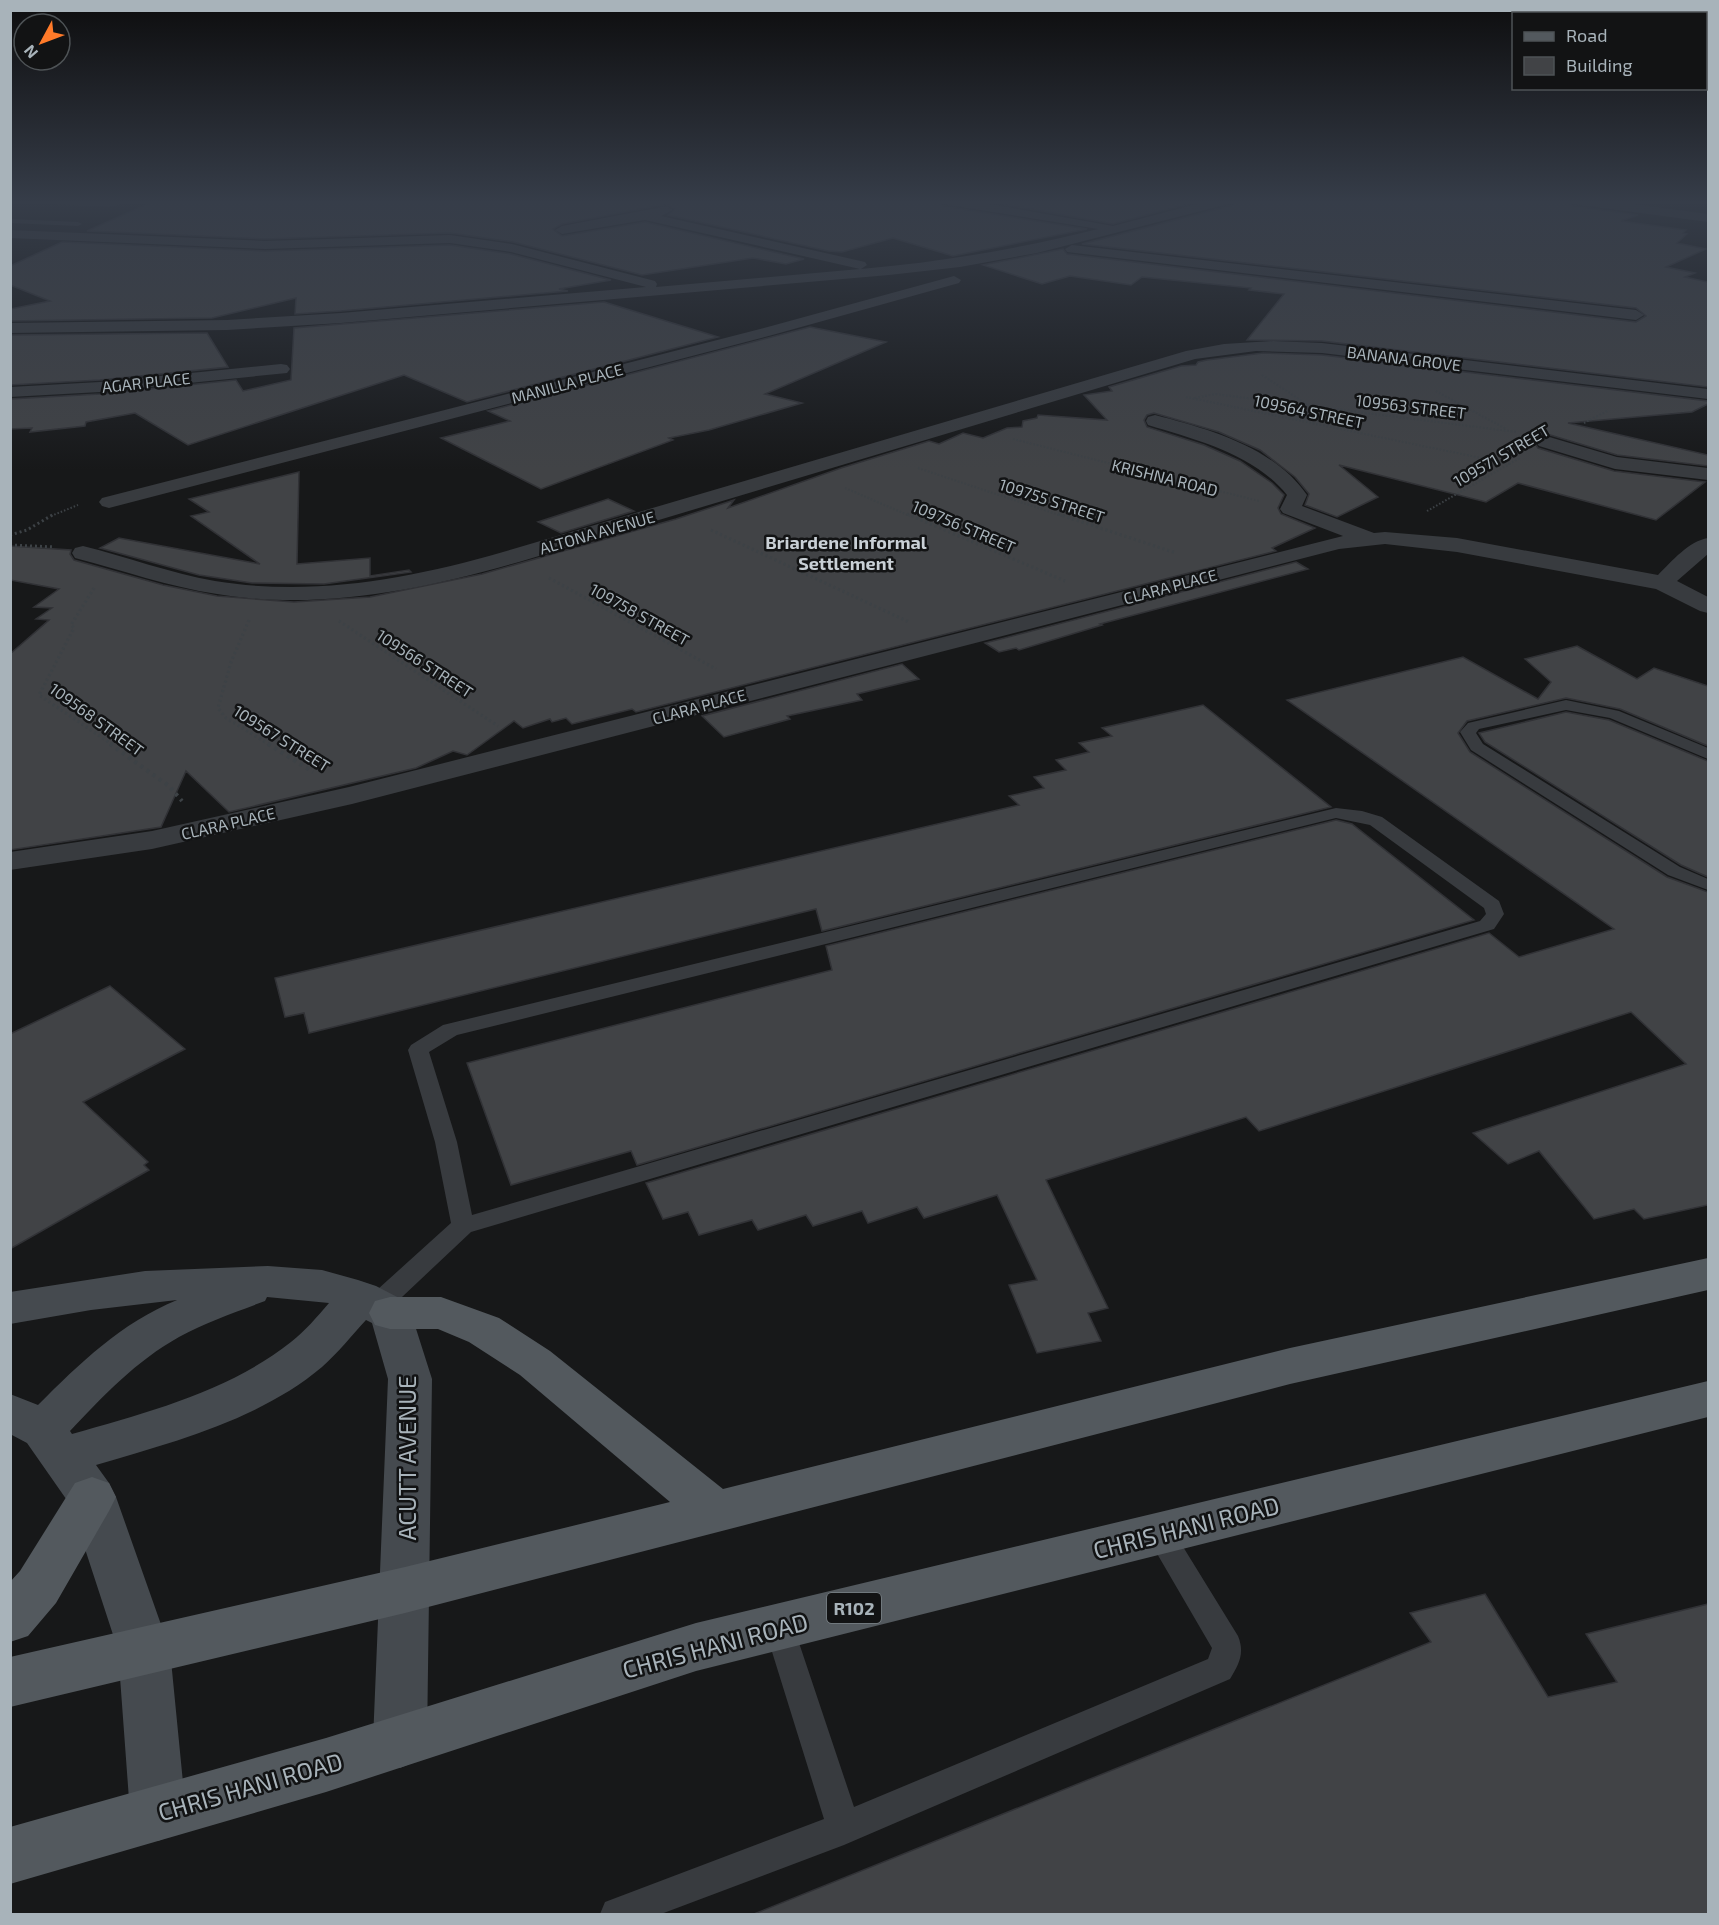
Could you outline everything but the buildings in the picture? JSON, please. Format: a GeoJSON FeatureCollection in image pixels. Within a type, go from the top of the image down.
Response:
{"type":"FeatureCollection","features":[{"type":"Feature","properties":{"kind":"main road"},"geometry":{"type":"LineString","coordinates":[[10,1682],[405,1590],[1290,1366],[1708,1274]]}},
{"type":"Feature","properties":{"kind":"main road"},"geometry":{"type":"LineString","coordinates":[[375,1306],[441,1313],[484,1330],[535,1363],[716,1511]]}},
{"type":"Feature","properties":{"kind":"main road","name":"CHRIS HANI ROAD"},"geometry":{"type":"LineString","coordinates":[[10,1856],[400,1741],[696,1647],[1708,1399]]}},
{"type":"Feature","properties":{"kind":"main road"},"geometry":{"type":"LineString","coordinates":[[10,1619],[38,1587],[92,1497]]}},
{"type":"Feature","properties":{"kind":"street"},"geometry":{"type":"LineString","coordinates":[[677,290],[689,293]]}},
{"type":"Feature","properties":{"kind":"street"},"geometry":{"type":"LineString","coordinates":[[10,328],[226,329],[341,318],[718,290]]}},
{"type":"Feature","properties":{"kind":"street","name":"MANILLA PLACE"},"geometry":{"type":"LineString","coordinates":[[109,502],[770,331],[918,290]]}},
{"type":"Feature","properties":{"kind":"street"},"geometry":{"type":"LineString","coordinates":[[1419,290],[1636,315]]}},
{"type":"Feature","properties":{"kind":"street","name":"BANANA GROVE"},"geometry":{"type":"LineString","coordinates":[[1102,381],[1200,353],[1245,347],[1300,346],[1708,394]]}},
{"type":"Feature","properties":{"kind":"street","name":"AGAR PLACE"},"geometry":{"type":"LineString","coordinates":[[10,392],[100,387],[281,369]]}},
{"type":"Feature","properties":{"kind":"street","name":"ALTONA AVENUE"},"geometry":{"type":"LineString","coordinates":[[82,553],[232,590],[319,594],[363,591],[409,584],[512,558],[1102,381]]}},
{"type":"Feature","properties":{"kind":"street"},"geometry":{"type":"LineString","coordinates":[[1155,422],[1234,448],[1284,478],[1297,495],[1290,509],[1372,538],[1457,545],[1663,583],[1708,606]]}},
{"type":"Feature","properties":{"kind":"street"},"geometry":{"type":"LineString","coordinates":[[1550,440],[1615,463],[1708,474]]}},
{"type":"Feature","properties":{"kind":"street","name":"CLARA PLACE"},"geometry":{"type":"LineString","coordinates":[[10,861],[152,840],[352,795],[1339,543],[1372,538]]}},
{"type":"Feature","properties":{"kind":"street"},"geometry":{"type":"LineString","coordinates":[[1663,583],[1685,561],[1708,544]]}},
{"type":"Feature","properties":{"kind":"street"},"geometry":{"type":"LineString","coordinates":[[38,1433],[108,1364],[153,1331],[196,1310],[276,1281]]}},
{"type":"Feature","properties":{"kind":"street"},"geometry":{"type":"LineString","coordinates":[[10,1308],[57,1298],[172,1284],[276,1281],[336,1289],[375,1306]]}},
{"type":"Feature","properties":{"kind":"street"},"geometry":{"type":"LineString","coordinates":[[38,1433],[156,1429],[240,1395],[306,1354],[375,1306]]}},
{"type":"Feature","properties":{"kind":"street","name":"ACUTT AVENUE"},"geometry":{"type":"LineString","coordinates":[[375,1306],[410,1379],[400,1741]]}},
{"type":"Feature","properties":{"kind":"street"},"geometry":{"type":"LineString","coordinates":[[38,1433],[92,1497],[144,1650],[158,1813]]}},
{"type":"Feature","properties":{"kind":"lane"},"geometry":{"type":"LineString","coordinates":[[1708,754],[1614,714],[1566,705],[1474,726],[1468,732],[1477,747],[1674,871],[1708,885]]}},
{"type":"Feature","properties":{"kind":"lane"},"geometry":{"type":"LineString","coordinates":[[375,1306],[463,1226],[1487,925],[1495,914],[1492,905],[1377,821],[1362,816],[1336,813],[450,1030],[418,1050],[446,1142],[463,1226]]}},
{"type":"Feature","properties":{"kind":"lane"},"geometry":{"type":"LineString","coordinates":[[617,1914],[844,1828],[1219,1669],[1227,1655],[1227,1646],[1159,1533]]}},
{"type":"Feature","properties":{"kind":"lane"},"geometry":{"type":"LineString","coordinates":[[779,1626],[844,1828]]}},
{"type":"Feature","properties":{"kind":"path"},"geometry":{"type":"LineString","coordinates":[[1245,347],[1240,358],[1241,362],[1309,406]]}},
{"type":"Feature","properties":{"kind":"path"},"geometry":{"type":"LineString","coordinates":[[1389,356],[1390,366],[1509,431]]}},
{"type":"Feature","properties":{"kind":"path","name":"109571 STREET"},"geometry":{"type":"LineString","coordinates":[[1372,538],[1420,515],[1550,440],[1609,410],[1646,386]]}},
{"type":"Feature","properties":{"kind":"path","name":"109563 STREET"},"geometry":{"type":"LineString","coordinates":[[1194,398],[1215,394],[1509,431],[1550,440]]}},
{"type":"Feature","properties":{"kind":"path","name":"109564 STREET"},"geometry":{"type":"LineString","coordinates":[[1184,396],[1400,443],[1510,464]]}},
{"type":"Feature","properties":{"kind":"path","name":"KRISHNA ROAD"},"geometry":{"type":"LineString","coordinates":[[958,424],[1290,509]]}},
{"type":"Feature","properties":{"kind":"path","name":"109755 STREET"},"geometry":{"type":"LineString","coordinates":[[869,452],[1228,571]]}},
{"type":"Feature","properties":{"kind":"path","name":"109756 STREET"},"geometry":{"type":"LineString","coordinates":[[806,471],[1114,601]]}},
{"type":"Feature","properties":{"kind":"path"},"geometry":{"type":"LineString","coordinates":[[10,535],[28,531],[44,518],[65,508],[109,502]]}},
{"type":"Feature","properties":{"kind":"path"},"geometry":{"type":"LineString","coordinates":[[670,511],[952,642]]}},
{"type":"Feature","properties":{"kind":"path"},"geometry":{"type":"LineString","coordinates":[[10,545],[36,544],[82,553]]}},
{"type":"Feature","properties":{"kind":"path","name":"109758 STREET"},"geometry":{"type":"LineString","coordinates":[[512,558],[756,691]]}},
{"type":"Feature","properties":{"kind":"path","name":"109568 STREET"},"geometry":{"type":"LineString","coordinates":[[128,564],[100,578],[71,625],[74,628],[39,694],[168,786],[207,828]]}},
{"type":"Feature","properties":{"kind":"path","name":"109567 STREET"},"geometry":{"type":"LineString","coordinates":[[268,593],[248,621],[236,651],[219,711],[226,718],[352,795]]}},
{"type":"Feature","properties":{"kind":"path","name":"109566 STREET"},"geometry":{"type":"LineString","coordinates":[[319,594],[315,603],[324,612],[531,748]]}},
{"type":"Feature","properties":{"kind":"district","name":"Briardene Informal Settlement"},"geometry":{"type":"Point","coordinates":[846,552]}}]}
